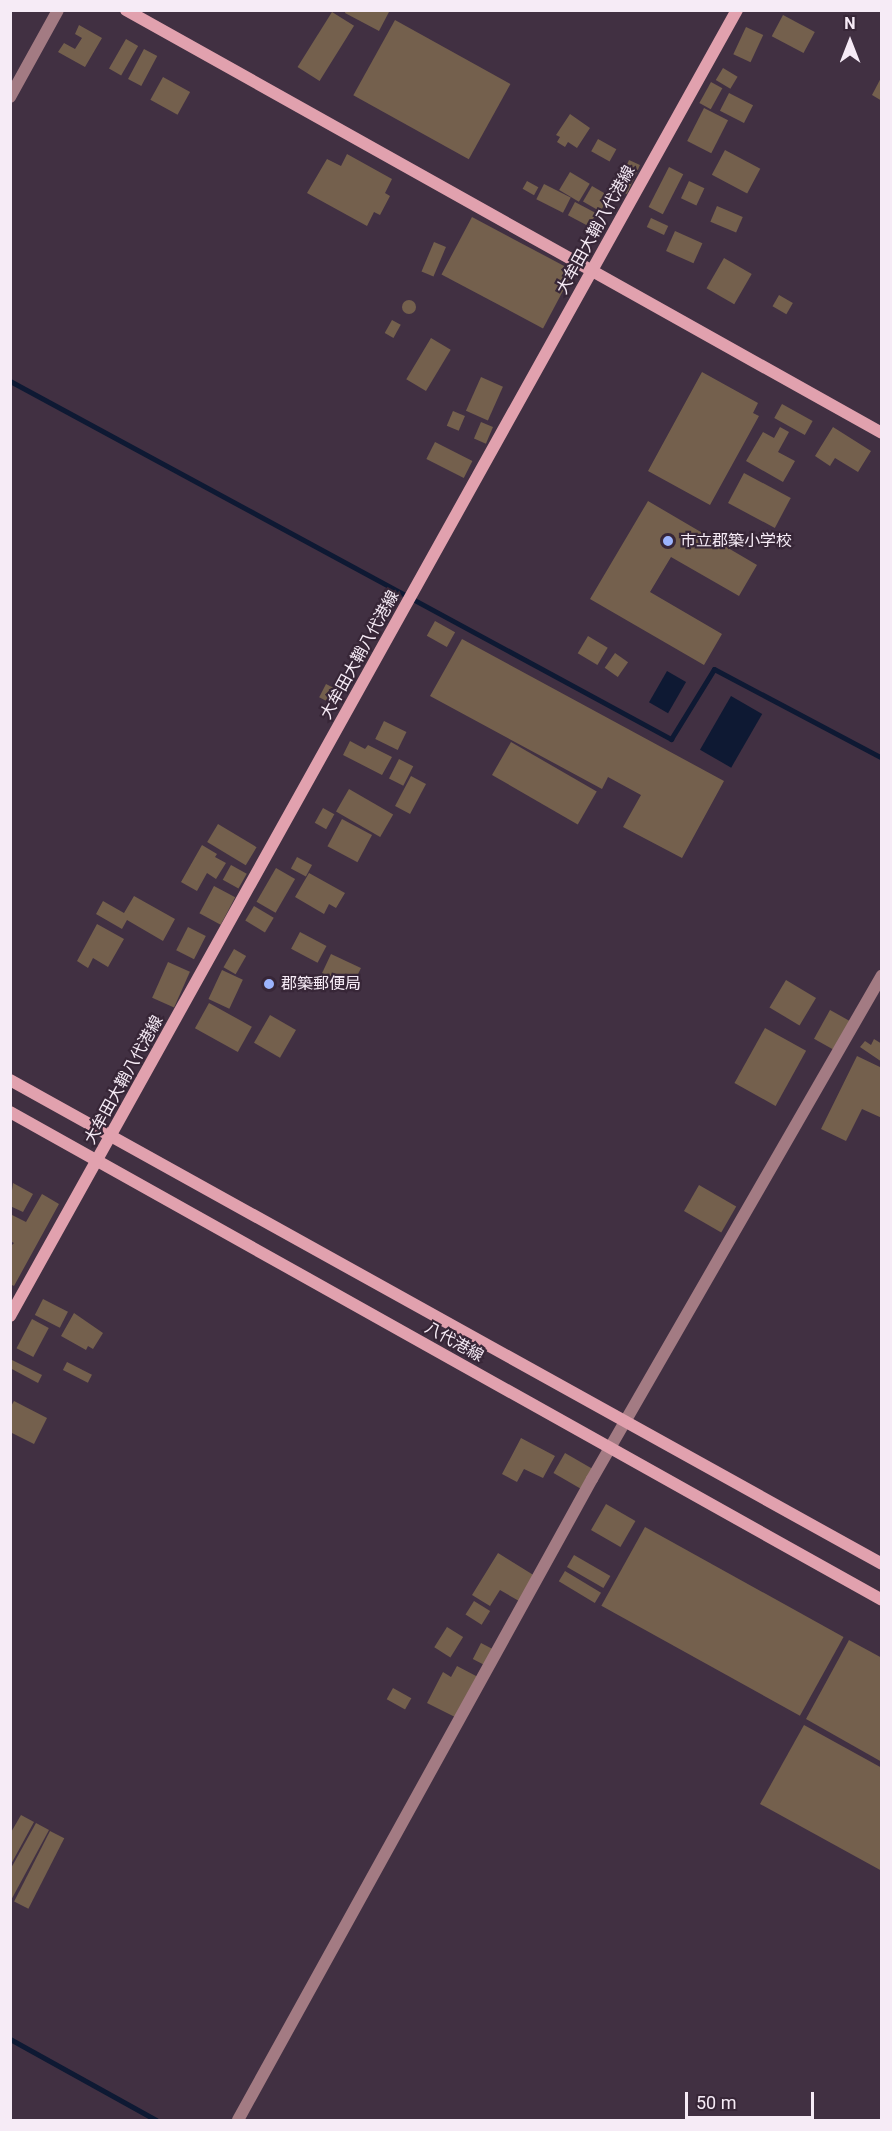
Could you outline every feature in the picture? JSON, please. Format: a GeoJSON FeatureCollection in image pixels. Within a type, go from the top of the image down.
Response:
{"type":"FeatureCollection","features":[{"type":"Feature","properties":{"kind":"main road"},"geometry":{"type":"LineString","coordinates":[[126,10],[882,433]]}},
{"type":"Feature","properties":{"kind":"main road","name":"大牟田大鞘八代港線"},"geometry":{"type":"LineString","coordinates":[[10,1316],[112,1137],[737,10]]}},
{"type":"Feature","properties":{"kind":"main road","name":"八代港線"},"geometry":{"type":"LineString","coordinates":[[10,1080],[882,1564]]}},
{"type":"Feature","properties":{"kind":"main road","name":"八代港線"},"geometry":{"type":"LineString","coordinates":[[10,1112],[882,1600]]}},
{"type":"Feature","properties":{"kind":"street"},"geometry":{"type":"LineString","coordinates":[[10,97],[58,10]]}},
{"type":"Feature","properties":{"kind":"street"},"geometry":{"type":"LineString","coordinates":[[238,2121],[626,1421],[882,975]]}},
{"type":"Feature","properties":{"kind":"water"},"geometry":{"type":"Polygon","coordinates":[[[667,671],[686,682],[668,713],[649,702],[667,671]]]}},
{"type":"Feature","properties":{"kind":"water"},"geometry":{"type":"Polygon","coordinates":[[[731,696],[762,714],[731,768],[700,750],[731,696]]]}},
{"type":"Feature","properties":{"kind":"building"},"geometry":{"type":"Polygon","coordinates":[[[346,10],[390,10],[379,31],[345,13],[346,10]]]}},
{"type":"Feature","properties":{"kind":"building"},"geometry":{"type":"Polygon","coordinates":[[[332,12],[354,26],[320,81],[298,67],[332,12]]]}},
{"type":"Feature","properties":{"kind":"building"},"geometry":{"type":"Polygon","coordinates":[[[783,15],[815,32],[804,53],[772,36],[783,15]]]}},
{"type":"Feature","properties":{"kind":"building"},"geometry":{"type":"Polygon","coordinates":[[[395,20],[510,84],[469,159],[353,95],[395,20]]]}},
{"type":"Feature","properties":{"kind":"building"},"geometry":{"type":"Polygon","coordinates":[[[79,25],[102,38],[85,67],[58,52],[64,43],[75,49],[82,38],[75,34],[79,25]]]}},
{"type":"Feature","properties":{"kind":"building"},"geometry":{"type":"Polygon","coordinates":[[[746,27],[763,35],[751,62],[733,54],[746,27]]]}},
{"type":"Feature","properties":{"kind":"building"},"geometry":{"type":"Polygon","coordinates":[[[126,39],[138,46],[121,75],[109,68],[126,39]]]}},
{"type":"Feature","properties":{"kind":"building"},"geometry":{"type":"Polygon","coordinates":[[[144,49],[157,56],[141,86],[128,79],[144,49]]]}},
{"type":"Feature","properties":{"kind":"building"},"geometry":{"type":"Polygon","coordinates":[[[723,68],[738,77],[730,89],[716,80],[723,68]]]}},
{"type":"Feature","properties":{"kind":"building"},"geometry":{"type":"Polygon","coordinates":[[[882,76],[882,101],[872,95],[882,76]]]}},
{"type":"Feature","properties":{"kind":"building"},"geometry":{"type":"Polygon","coordinates":[[[163,77],[190,92],[178,115],[150,100],[163,77]]]}},
{"type":"Feature","properties":{"kind":"building"},"geometry":{"type":"Polygon","coordinates":[[[711,82],[722,88],[711,109],[699,103],[711,82]]]}},
{"type":"Feature","properties":{"kind":"building"},"geometry":{"type":"Polygon","coordinates":[[[729,93],[753,105],[744,123],[720,111],[729,93]]]}},
{"type":"Feature","properties":{"kind":"building"},"geometry":{"type":"Polygon","coordinates":[[[704,108],[728,120],[711,153],[687,141],[704,108]]]}},
{"type":"Feature","properties":{"kind":"building"},"geometry":{"type":"Polygon","coordinates":[[[570,114],[590,128],[577,148],[568,142],[565,147],[557,142],[560,137],[556,135],[570,114]]]}},
{"type":"Feature","properties":{"kind":"building"},"geometry":{"type":"Polygon","coordinates":[[[598,139],[616,149],[610,161],[591,151],[598,139]]]}},
{"type":"Feature","properties":{"kind":"building"},"geometry":{"type":"Polygon","coordinates":[[[725,150],[760,169],[747,194],[712,175],[725,150]]]}},
{"type":"Feature","properties":{"kind":"building"},"geometry":{"type":"Polygon","coordinates":[[[347,154],[392,179],[385,193],[390,196],[380,215],[374,212],[367,226],[307,193],[327,159],[341,166],[347,154]]]}},
{"type":"Feature","properties":{"kind":"building"},"geometry":{"type":"Polygon","coordinates":[[[629,160],[640,165],[627,194],[616,189],[629,160]]]}},
{"type":"Feature","properties":{"kind":"building"},"geometry":{"type":"Polygon","coordinates":[[[669,167],[683,174],[663,214],[649,207],[669,167]]]}},
{"type":"Feature","properties":{"kind":"building"},"geometry":{"type":"Polygon","coordinates":[[[570,172],[590,184],[579,202],[559,190],[570,172]]]}},
{"type":"Feature","properties":{"kind":"building"},"geometry":{"type":"Polygon","coordinates":[[[527,181],[538,187],[534,195],[523,189],[527,181]]]}},
{"type":"Feature","properties":{"kind":"building"},"geometry":{"type":"Polygon","coordinates":[[[689,181],[704,188],[696,205],[681,198],[689,181]]]}},
{"type":"Feature","properties":{"kind":"building"},"geometry":{"type":"Polygon","coordinates":[[[544,184],[571,198],[563,213],[536,199],[544,184]]]}},
{"type":"Feature","properties":{"kind":"building"},"geometry":{"type":"Polygon","coordinates":[[[592,186],[609,196],[600,212],[583,202],[592,186]]]}},
{"type":"Feature","properties":{"kind":"building"},"geometry":{"type":"Polygon","coordinates":[[[575,202],[596,213],[589,227],[568,215],[575,202]]]}},
{"type":"Feature","properties":{"kind":"building"},"geometry":{"type":"Polygon","coordinates":[[[717,206],[743,217],[736,233],[710,222],[717,206]]]}},
{"type":"Feature","properties":{"kind":"building"},"geometry":{"type":"Polygon","coordinates":[[[472,217],[574,271],[543,328],[441,274],[472,217]]]}},
{"type":"Feature","properties":{"kind":"building"},"geometry":{"type":"Polygon","coordinates":[[[651,218],[668,226],[664,235],[647,227],[651,218]]]}},
{"type":"Feature","properties":{"kind":"building"},"geometry":{"type":"Polygon","coordinates":[[[675,231],[702,243],[693,263],[666,251],[675,231]]]}},
{"type":"Feature","properties":{"kind":"building"},"geometry":{"type":"Polygon","coordinates":[[[434,242],[446,247],[433,277],[421,271],[434,242]]]}},
{"type":"Feature","properties":{"kind":"building"},"geometry":{"type":"Polygon","coordinates":[[[724,258],[752,274],[734,304],[706,288],[724,258]]]}},
{"type":"Feature","properties":{"kind":"building"},"geometry":{"type":"Polygon","coordinates":[[[779,295],[793,303],[786,314],[772,306],[779,295]]]}},
{"type":"Feature","properties":{"kind":"building"},"geometry":{"type":"Polygon","coordinates":[[[406,300],[412,300],[416,307],[412,314],[406,314],[402,310],[402,304],[406,300]]]}},
{"type":"Feature","properties":{"kind":"building"},"geometry":{"type":"Polygon","coordinates":[[[392,320],[401,325],[393,338],[385,333],[392,320]]]}},
{"type":"Feature","properties":{"kind":"building"},"geometry":{"type":"Polygon","coordinates":[[[431,338],[451,350],[426,391],[406,379],[431,338]]]}},
{"type":"Feature","properties":{"kind":"building"},"geometry":{"type":"Polygon","coordinates":[[[702,372],[758,403],[753,413],[759,416],[710,505],[648,471],[702,372]]]}},
{"type":"Feature","properties":{"kind":"building"},"geometry":{"type":"Polygon","coordinates":[[[481,377],[503,387],[488,421],[466,411],[481,377]]]}},
{"type":"Feature","properties":{"kind":"building"},"geometry":{"type":"Polygon","coordinates":[[[782,404],[813,421],[805,435],[774,418],[782,404]]]}},
{"type":"Feature","properties":{"kind":"building"},"geometry":{"type":"Polygon","coordinates":[[[453,411],[465,416],[459,431],[447,426],[453,411]]]}},
{"type":"Feature","properties":{"kind":"building"},"geometry":{"type":"Polygon","coordinates":[[[481,422],[493,427],[486,444],[474,439],[481,422]]]}},
{"type":"Feature","properties":{"kind":"building"},"geometry":{"type":"Polygon","coordinates":[[[780,427],[789,432],[778,452],[795,461],[783,482],[746,461],[763,432],[774,438],[780,427]]]}},
{"type":"Feature","properties":{"kind":"building"},"geometry":{"type":"Polygon","coordinates":[[[833,427],[871,451],[858,472],[835,458],[830,466],[815,456],[833,427]]]}},
{"type":"Feature","properties":{"kind":"building"},"geometry":{"type":"Polygon","coordinates":[[[435,442],[472,461],[464,478],[426,459],[435,442]]]}},
{"type":"Feature","properties":{"kind":"building"},"geometry":{"type":"Polygon","coordinates":[[[744,473],[791,498],[775,528],[728,503],[744,473]]]}},
{"type":"Feature","properties":{"kind":"building"},"geometry":{"type":"Polygon","coordinates":[[[648,501],[757,565],[739,596],[671,557],[650,592],[722,634],[704,665],[590,599],[648,501]]]}},
{"type":"Feature","properties":{"kind":"building"},"geometry":{"type":"Polygon","coordinates":[[[435,621],[455,632],[447,647],[427,636],[435,621]]]}},
{"type":"Feature","properties":{"kind":"building"},"geometry":{"type":"Polygon","coordinates":[[[588,636],[608,648],[597,665],[578,653],[588,636]]]}},
{"type":"Feature","properties":{"kind":"building"},"geometry":{"type":"Polygon","coordinates":[[[462,639],[724,781],[682,858],[623,827],[641,795],[608,777],[602,789],[430,696],[462,639]]]}},
{"type":"Feature","properties":{"kind":"building"},"geometry":{"type":"Polygon","coordinates":[[[615,653],[628,662],[618,677],[605,668],[615,653]]]}},
{"type":"Feature","properties":{"kind":"building"},"geometry":{"type":"Polygon","coordinates":[[[326,684],[342,692],[335,706],[319,697],[326,684]]]}},
{"type":"Feature","properties":{"kind":"building"},"geometry":{"type":"Polygon","coordinates":[[[384,721],[406,732],[398,750],[375,739],[384,721]]]}},
{"type":"Feature","properties":{"kind":"building"},"geometry":{"type":"Polygon","coordinates":[[[350,741],[365,749],[368,745],[392,757],[382,775],[343,755],[350,741]]]}},
{"type":"Feature","properties":{"kind":"building"},"geometry":{"type":"Polygon","coordinates":[[[511,742],[597,792],[578,824],[492,775],[511,742]]]}},
{"type":"Feature","properties":{"kind":"building"},"geometry":{"type":"Polygon","coordinates":[[[399,759],[413,766],[403,786],[389,779],[399,759]]]}},
{"type":"Feature","properties":{"kind":"building"},"geometry":{"type":"Polygon","coordinates":[[[411,776],[426,784],[410,814],[395,806],[411,776]]]}},
{"type":"Feature","properties":{"kind":"building"},"geometry":{"type":"Polygon","coordinates":[[[349,789],[393,814],[380,837],[336,812],[349,789]]]}},
{"type":"Feature","properties":{"kind":"building"},"geometry":{"type":"Polygon","coordinates":[[[323,808],[334,814],[326,829],[315,823],[323,808]]]}},
{"type":"Feature","properties":{"kind":"building"},"geometry":{"type":"Polygon","coordinates":[[[342,819],[372,835],[357,862],[327,846],[342,819]]]}},
{"type":"Feature","properties":{"kind":"building"},"geometry":{"type":"Polygon","coordinates":[[[218,824],[257,847],[246,865],[207,842],[218,824]]]}},
{"type":"Feature","properties":{"kind":"building"},"geometry":{"type":"Polygon","coordinates":[[[202,845],[226,863],[216,879],[207,873],[197,891],[181,882],[202,845]]]}},
{"type":"Feature","properties":{"kind":"building"},"geometry":{"type":"Polygon","coordinates":[[[297,857],[312,865],[306,876],[291,868],[297,857]]]}},
{"type":"Feature","properties":{"kind":"building"},"geometry":{"type":"Polygon","coordinates":[[[231,865],[247,874],[239,889],[223,880],[231,865]]]}},
{"type":"Feature","properties":{"kind":"building"},"geometry":{"type":"Polygon","coordinates":[[[276,868],[295,879],[276,913],[256,902],[276,868]]]}},
{"type":"Feature","properties":{"kind":"building"},"geometry":{"type":"Polygon","coordinates":[[[309,873],[345,893],[336,908],[329,904],[324,914],[295,897],[309,873]]]}},
{"type":"Feature","properties":{"kind":"building"},"geometry":{"type":"Polygon","coordinates":[[[214,886],[235,897],[221,925],[199,913],[214,886]]]}},
{"type":"Feature","properties":{"kind":"building"},"geometry":{"type":"Polygon","coordinates":[[[134,896],[175,919],[163,941],[127,920],[122,929],[96,914],[103,901],[124,913],[134,896]]]}},
{"type":"Feature","properties":{"kind":"building"},"geometry":{"type":"Polygon","coordinates":[[[254,906],[274,918],[265,932],[245,921],[254,906]]]}},
{"type":"Feature","properties":{"kind":"building"},"geometry":{"type":"Polygon","coordinates":[[[97,924],[124,939],[108,967],[93,958],[88,968],[77,961],[97,924]]]}},
{"type":"Feature","properties":{"kind":"building"},"geometry":{"type":"Polygon","coordinates":[[[188,927],[206,936],[194,959],[176,950],[188,927]]]}},
{"type":"Feature","properties":{"kind":"building"},"geometry":{"type":"Polygon","coordinates":[[[300,932],[326,946],[318,963],[291,949],[300,932]]]}},
{"type":"Feature","properties":{"kind":"building"},"geometry":{"type":"Polygon","coordinates":[[[234,949],[246,956],[236,974],[224,967],[234,949]]]}},
{"type":"Feature","properties":{"kind":"building"},"geometry":{"type":"Polygon","coordinates":[[[331,954],[361,968],[352,987],[322,973],[331,954]]]}},
{"type":"Feature","properties":{"kind":"building"},"geometry":{"type":"Polygon","coordinates":[[[168,962],[190,972],[174,1007],[152,998],[168,962]]]}},
{"type":"Feature","properties":{"kind":"building"},"geometry":{"type":"Polygon","coordinates":[[[222,970],[243,980],[229,1009],[208,999],[222,970]]]}},
{"type":"Feature","properties":{"kind":"building"},"geometry":{"type":"Polygon","coordinates":[[[786,980],[816,998],[800,1025],[770,1007],[786,980]]]}},
{"type":"Feature","properties":{"kind":"building"},"geometry":{"type":"Polygon","coordinates":[[[209,1003],[252,1027],[238,1052],[195,1028],[209,1003]]]}},
{"type":"Feature","properties":{"kind":"building"},"geometry":{"type":"Polygon","coordinates":[[[830,1010],[850,1021],[834,1050],[814,1039],[830,1010]]]}},
{"type":"Feature","properties":{"kind":"building"},"geometry":{"type":"Polygon","coordinates":[[[270,1015],[296,1030],[280,1058],[254,1043],[270,1015]]]}},
{"type":"Feature","properties":{"kind":"building"},"geometry":{"type":"Polygon","coordinates":[[[765,1028],[806,1051],[776,1106],[734,1083],[765,1028]]]}},
{"type":"Feature","properties":{"kind":"building"},"geometry":{"type":"Polygon","coordinates":[[[874,1039],[882,1044],[882,1062],[860,1047],[865,1041],[871,1045],[874,1039]]]}},
{"type":"Feature","properties":{"kind":"building"},"geometry":{"type":"Polygon","coordinates":[[[857,1056],[882,1068],[882,1118],[862,1109],[846,1141],[821,1129],[857,1056]]]}},
{"type":"Feature","properties":{"kind":"building"},"geometry":{"type":"Polygon","coordinates":[[[13,1183],[33,1194],[23,1212],[10,1206],[13,1183]]]}},
{"type":"Feature","properties":{"kind":"building"},"geometry":{"type":"Polygon","coordinates":[[[699,1185],[736,1206],[721,1232],[684,1211],[699,1185]]]}},
{"type":"Feature","properties":{"kind":"building"},"geometry":{"type":"Polygon","coordinates":[[[42,1194],[59,1204],[14,1286],[10,1284],[10,1247],[14,1243],[10,1241],[10,1214],[26,1222],[42,1194]]]}},
{"type":"Feature","properties":{"kind":"building"},"geometry":{"type":"Polygon","coordinates":[[[43,1299],[68,1312],[60,1328],[35,1315],[43,1299]]]}},
{"type":"Feature","properties":{"kind":"building"},"geometry":{"type":"Polygon","coordinates":[[[74,1313],[103,1333],[93,1349],[88,1346],[86,1350],[61,1336],[74,1313]]]}},
{"type":"Feature","properties":{"kind":"building"},"geometry":{"type":"Polygon","coordinates":[[[32,1319],[49,1328],[33,1357],[17,1348],[32,1319]]]}},
{"type":"Feature","properties":{"kind":"building"},"geometry":{"type":"Polygon","coordinates":[[[10,1359],[42,1375],[38,1383],[10,1368],[10,1359]]]}},
{"type":"Feature","properties":{"kind":"building"},"geometry":{"type":"Polygon","coordinates":[[[67,1362],[92,1375],[88,1383],[63,1370],[67,1362]]]}},
{"type":"Feature","properties":{"kind":"building"},"geometry":{"type":"Polygon","coordinates":[[[14,1401],[47,1418],[34,1444],[10,1432],[10,1408],[14,1401]]]}},
{"type":"Feature","properties":{"kind":"building"},"geometry":{"type":"Polygon","coordinates":[[[521,1438],[555,1456],[543,1478],[524,1469],[517,1482],[502,1474],[521,1438]]]}},
{"type":"Feature","properties":{"kind":"building"},"geometry":{"type":"Polygon","coordinates":[[[565,1453],[596,1471],[585,1491],[554,1473],[565,1453]]]}},
{"type":"Feature","properties":{"kind":"building"},"geometry":{"type":"Polygon","coordinates":[[[606,1504],[635,1521],[620,1547],[591,1530],[606,1504]]]}},
{"type":"Feature","properties":{"kind":"building"},"geometry":{"type":"Polygon","coordinates":[[[645,1527],[844,1637],[800,1716],[601,1606],[645,1527]]]}},
{"type":"Feature","properties":{"kind":"building"},"geometry":{"type":"Polygon","coordinates":[[[498,1553],[535,1576],[519,1601],[500,1590],[490,1606],[472,1595],[498,1553]]]}},
{"type":"Feature","properties":{"kind":"building"},"geometry":{"type":"Polygon","coordinates":[[[574,1555],[610,1576],[603,1588],[567,1567],[574,1555]]]}},
{"type":"Feature","properties":{"kind":"building"},"geometry":{"type":"Polygon","coordinates":[[[565,1571],[601,1593],[595,1603],[559,1581],[565,1571]]]}},
{"type":"Feature","properties":{"kind":"building"},"geometry":{"type":"Polygon","coordinates":[[[474,1601],[490,1611],[482,1625],[466,1615],[474,1601]]]}},
{"type":"Feature","properties":{"kind":"building"},"geometry":{"type":"Polygon","coordinates":[[[447,1627],[463,1637],[450,1657],[434,1647],[447,1627]]]}},
{"type":"Feature","properties":{"kind":"building"},"geometry":{"type":"Polygon","coordinates":[[[849,1640],[882,1658],[882,1762],[806,1719],[849,1640]]]}},
{"type":"Feature","properties":{"kind":"building"},"geometry":{"type":"Polygon","coordinates":[[[481,1643],[493,1649],[484,1665],[473,1659],[481,1643]]]}},
{"type":"Feature","properties":{"kind":"building"},"geometry":{"type":"Polygon","coordinates":[[[457,1666],[478,1677],[457,1718],[427,1703],[443,1672],[451,1677],[457,1666]]]}},
{"type":"Feature","properties":{"kind":"building"},"geometry":{"type":"Polygon","coordinates":[[[393,1688],[411,1698],[405,1710],[387,1699],[393,1688]]]}},
{"type":"Feature","properties":{"kind":"building"},"geometry":{"type":"Polygon","coordinates":[[[804,1725],[882,1768],[882,1871],[760,1804],[804,1725]]]}},
{"type":"Feature","properties":{"kind":"building"},"geometry":{"type":"Polygon","coordinates":[[[21,1815],[34,1822],[10,1866],[10,1834],[21,1815]]]}},
{"type":"Feature","properties":{"kind":"building"},"geometry":{"type":"Polygon","coordinates":[[[36,1823],[49,1830],[10,1902],[10,1870],[36,1823]]]}},
{"type":"Feature","properties":{"kind":"building"},"geometry":{"type":"Polygon","coordinates":[[[50,1831],[64,1838],[28,1909],[14,1901],[50,1831]]]}},
{"type":"Feature","properties":{"kind":"waterway"},"geometry":{"type":"LineString","coordinates":[[10,381],[671,739],[714,669],[882,758]]}},
{"type":"Feature","properties":{"kind":"waterway"},"geometry":{"type":"LineString","coordinates":[[10,2039],[156,2120]]}},
{"type":"Feature","properties":{"kind":"place","name":"市立郡築小学校"},"geometry":{"type":"Point","coordinates":[668,541]}},
{"type":"Feature","properties":{"kind":"place","name":"郡築郵便局"},"geometry":{"type":"Point","coordinates":[269,984]}}]}
